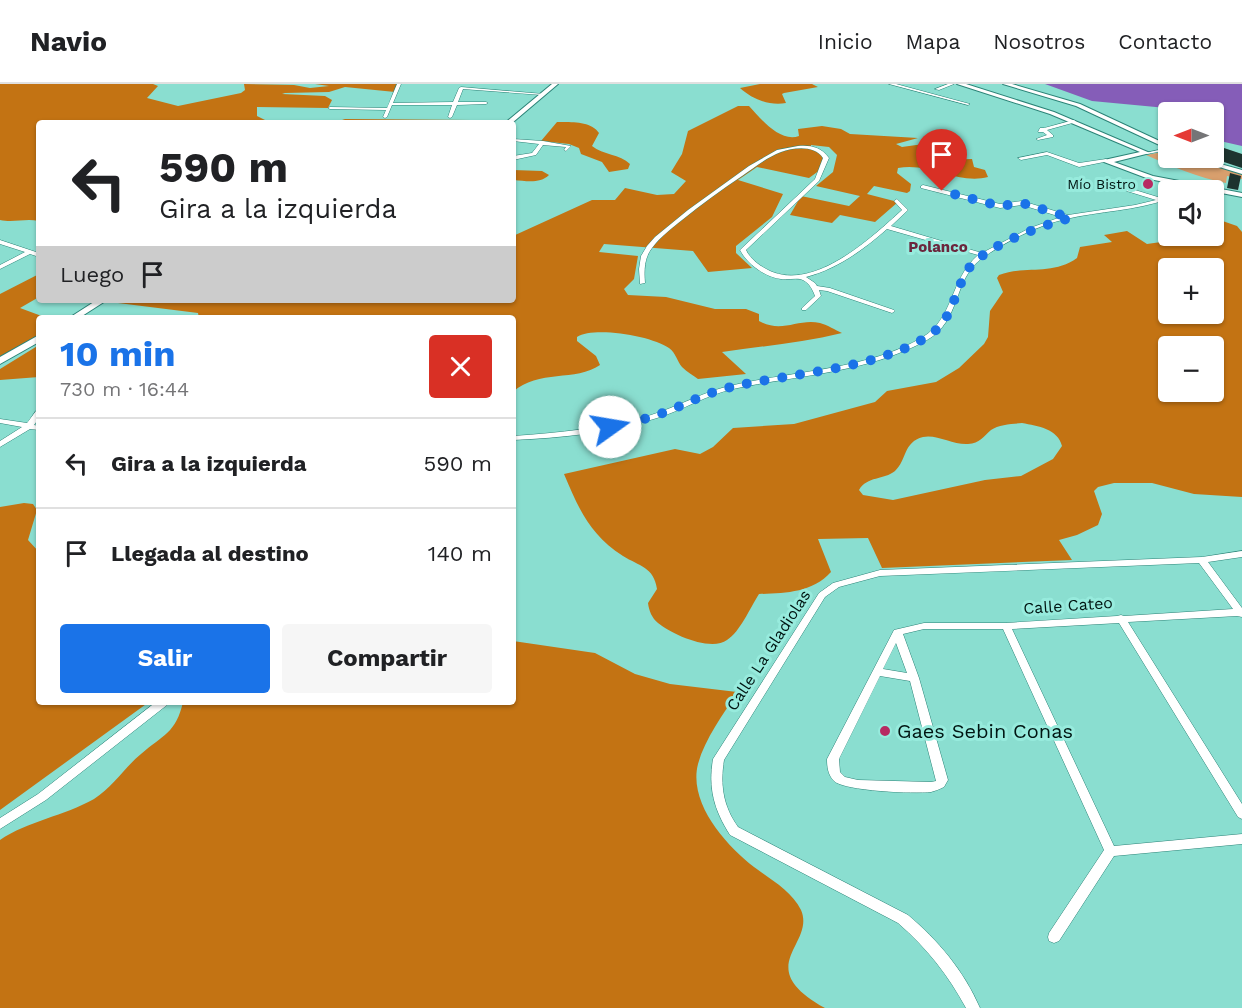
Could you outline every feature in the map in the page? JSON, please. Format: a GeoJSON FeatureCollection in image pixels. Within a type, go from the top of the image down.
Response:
{"type":"FeatureCollection","features":[{"type":"Feature","properties":{"kind":"street"},"geometry":{"type":"LineString","coordinates":[[385,117],[399,84]]}},
{"type":"Feature","properties":{"kind":"street"},"geometry":{"type":"LineString","coordinates":[[512,120],[555,84]]}},
{"type":"Feature","properties":{"kind":"street"},"geometry":{"type":"LineString","coordinates":[[891,84],[968,104]]}},
{"type":"Feature","properties":{"kind":"street"},"geometry":{"type":"LineString","coordinates":[[937,89],[952,84]]}},
{"type":"Feature","properties":{"kind":"street"},"geometry":{"type":"LineString","coordinates":[[960,84],[1074,121],[1147,153]]}},
{"type":"Feature","properties":{"kind":"street"},"geometry":{"type":"LineString","coordinates":[[1006,84],[1077,105],[1158,143]]}},
{"type":"Feature","properties":{"kind":"street"},"geometry":{"type":"LineString","coordinates":[[450,117],[460,86],[542,94]]}},
{"type":"Feature","properties":{"kind":"street"},"geometry":{"type":"LineString","coordinates":[[330,108],[486,103]]}},
{"type":"Feature","properties":{"kind":"street"},"geometry":{"type":"LineString","coordinates":[[1038,140],[1051,136],[1041,130],[1074,121]]}},
{"type":"Feature","properties":{"kind":"street"},"geometry":{"type":"LineString","coordinates":[[516,140],[569,146],[566,150]]}},
{"type":"Feature","properties":{"kind":"street"},"geometry":{"type":"LineString","coordinates":[[516,157],[534,154],[543,142]]}},
{"type":"Feature","properties":{"kind":"street"},"geometry":{"type":"LineString","coordinates":[[642,283],[641,267],[650,246],[712,195],[774,153],[801,147],[814,148],[824,154],[825,163],[821,175],[743,249],[749,260],[767,273],[799,276],[843,262],[905,210],[897,201]]}},
{"type":"Feature","properties":{"kind":"street"},"geometry":{"type":"LineString","coordinates":[[1021,158],[1047,153],[1079,165],[1158,150]]}},
{"type":"Feature","properties":{"kind":"street"},"geometry":{"type":"LineString","coordinates":[[1106,161],[1158,181]]}},
{"type":"Feature","properties":{"kind":"street"},"geometry":{"type":"LineString","coordinates":[[1224,167],[1242,172]]}},
{"type":"Feature","properties":{"kind":"street"},"geometry":{"type":"LineString","coordinates":[[1109,184],[1158,197]]}},
{"type":"Feature","properties":{"kind":"street"},"geometry":{"type":"LineString","coordinates":[[923,187],[1000,206],[1022,203],[1071,218]]}},
{"type":"Feature","properties":{"kind":"street"},"geometry":{"type":"LineString","coordinates":[[1224,193],[1242,195]]}},
{"type":"Feature","properties":{"kind":"street"},"geometry":{"type":"LineString","coordinates":[[516,438],[588,432],[653,417],[723,389],[850,364],[896,351],[924,339],[945,324],[955,292],[968,268],[984,255],[1034,228],[1158,200]]}},
{"type":"Feature","properties":{"kind":"street"},"geometry":{"type":"LineString","coordinates":[[887,226],[984,255]]}},
{"type":"Feature","properties":{"kind":"street"},"geometry":{"type":"LineString","coordinates":[[0,242],[36,254]]}},
{"type":"Feature","properties":{"kind":"street"},"geometry":{"type":"LineString","coordinates":[[0,267],[30,252]]}},
{"type":"Feature","properties":{"kind":"street"},"geometry":{"type":"LineString","coordinates":[[799,276],[817,288],[835,291],[892,311]]}},
{"type":"Feature","properties":{"kind":"street"},"geometry":{"type":"LineString","coordinates":[[804,309],[818,296],[817,288]]}},
{"type":"Feature","properties":{"kind":"street"},"geometry":{"type":"LineString","coordinates":[[78,315],[98,303]]}},
{"type":"Feature","properties":{"kind":"street"},"geometry":{"type":"LineString","coordinates":[[0,361],[36,340]]}},
{"type":"Feature","properties":{"kind":"street"},"geometry":{"type":"LineString","coordinates":[[0,446],[29,426],[36,417]]}},
{"type":"Feature","properties":{"kind":"street"},"geometry":{"type":"LineString","coordinates":[[0,421],[36,427]]}},
{"type":"Feature","properties":{"kind":"street","name":"Calle La Gladiolas"},"geometry":{"type":"LineString","coordinates":[[973,1008],[948,962],[925,937],[903,919],[734,831],[721,813],[717,798],[716,775],[719,759],[822,595],[836,585],[880,573],[1202,560],[1242,554]]}},
{"type":"Feature","properties":{"kind":"street"},"geometry":{"type":"LineString","coordinates":[[1202,560],[1241,614]]}},
{"type":"Feature","properties":{"kind":"street","name":"Calle Cateo"},"geometry":{"type":"LineString","coordinates":[[897,632],[924,626],[1006,626],[1121,618],[1241,614]]}},
{"type":"Feature","properties":{"kind":"street"},"geometry":{"type":"LineString","coordinates":[[1121,618],[1242,814]]}},
{"type":"Feature","properties":{"kind":"street"},"geometry":{"type":"LineString","coordinates":[[1006,626],[1110,851]]}},
{"type":"Feature","properties":{"kind":"street"},"geometry":{"type":"LineString","coordinates":[[897,632],[914,678],[942,773],[940,784],[931,787],[855,784],[841,781],[834,772],[833,759],[897,632]]}},
{"type":"Feature","properties":{"kind":"street"},"geometry":{"type":"LineString","coordinates":[[877,672],[914,678]]}},
{"type":"Feature","properties":{"kind":"street"},"geometry":{"type":"LineString","coordinates":[[0,824],[35,803],[159,705]]}},
{"type":"Feature","properties":{"kind":"street"},"geometry":{"type":"LineString","coordinates":[[1110,851],[1242,839]]}},
{"type":"Feature","properties":{"kind":"street"},"geometry":{"type":"LineString","coordinates":[[1054,937],[1110,851]]}},
{"type":"Feature","properties":{"kind":"shaded area"},"geometry":{"type":"Polygon","coordinates":[[[0,84],[153,84],[158,86],[147,98],[178,106],[241,93],[245,90],[244,84],[294,85],[310,88],[329,86],[315,84],[398,84],[395,92],[345,87],[329,92],[285,93],[282,94],[325,96],[332,100],[328,108],[257,107],[257,116],[265,120],[36,120],[36,221],[0,220],[0,84]]]}},
{"type":"Feature","properties":{"kind":"shaded area"},"geometry":{"type":"Polygon","coordinates":[[[760,84],[812,84],[818,87],[784,93],[782,94],[786,103],[780,104],[761,101],[740,88],[760,84]]]}},
{"type":"Feature","properties":{"kind":"shaded area"},"geometry":{"type":"Polygon","coordinates":[[[1045,84],[1242,84],[1242,146],[1224,142],[1224,102],[1158,102],[1158,107],[1092,101],[1045,84]]]}},
{"type":"Feature","properties":{"kind":"shaded area"},"geometry":{"type":"Polygon","coordinates":[[[738,106],[749,106],[771,128],[785,136],[799,136],[798,129],[822,126],[841,129],[850,134],[918,138],[896,144],[902,147],[945,141],[950,145],[928,156],[938,160],[972,159],[974,167],[985,170],[988,177],[966,178],[921,168],[898,168],[897,173],[911,184],[910,191],[907,193],[874,186],[867,194],[898,202],[875,222],[840,215],[832,223],[790,215],[801,196],[849,206],[860,196],[816,186],[833,172],[837,155],[829,147],[811,145],[811,148],[825,157],[820,170],[809,178],[757,167],[738,180],[783,194],[772,217],[736,246],[736,253],[752,268],[708,272],[693,251],[604,244],[599,252],[638,256],[634,279],[624,289],[628,295],[666,297],[715,309],[746,309],[759,314],[759,321],[767,325],[783,326],[812,322],[823,324],[842,333],[797,342],[722,352],[746,374],[698,379],[682,367],[669,348],[661,344],[637,336],[596,332],[577,337],[577,341],[596,356],[600,365],[580,373],[534,380],[516,390],[516,315],[198,315],[198,313],[118,303],[516,303],[516,235],[592,200],[615,200],[625,188],[657,195],[674,194],[686,181],[671,172],[682,154],[688,131],[738,106]]]}},
{"type":"Feature","properties":{"kind":"shaded area"},"geometry":{"type":"Polygon","coordinates":[[[345,119],[471,120],[342,120],[345,119]]]}},
{"type":"Feature","properties":{"kind":"shaded area"},"geometry":{"type":"Polygon","coordinates":[[[557,122],[581,123],[596,129],[599,133],[592,146],[626,161],[630,164],[628,169],[609,172],[602,162],[581,154],[579,148],[569,144],[541,141],[557,122]]]}},
{"type":"Feature","properties":{"kind":"shaded area"},"geometry":{"type":"Polygon","coordinates":[[[1158,153],[1158,160],[1146,155],[1158,153]]]}},
{"type":"Feature","properties":{"kind":"shaded area"},"geometry":{"type":"Polygon","coordinates":[[[1178,168],[1222,168],[1242,174],[1242,179],[1227,176],[1226,183],[1224,180],[1212,180],[1178,168]]]}},
{"type":"Feature","properties":{"kind":"shaded area"},"geometry":{"type":"Polygon","coordinates":[[[516,170],[542,171],[549,175],[537,181],[516,180],[516,170]]]}},
{"type":"Feature","properties":{"kind":"shaded area"},"geometry":{"type":"Polygon","coordinates":[[[1224,221],[1237,226],[1242,232],[1242,497],[1194,494],[1152,483],[1114,483],[1098,487],[1094,491],[1102,514],[1098,525],[1059,540],[1072,560],[882,568],[868,538],[818,539],[831,572],[824,579],[807,588],[759,594],[732,636],[720,643],[711,644],[691,640],[672,632],[654,619],[648,603],[657,589],[653,576],[645,568],[611,548],[593,530],[580,510],[564,474],[675,449],[700,454],[713,447],[733,428],[794,424],[875,402],[887,391],[936,382],[959,368],[984,344],[988,337],[990,311],[1003,292],[997,278],[999,275],[1058,267],[1077,258],[1080,247],[1112,242],[1104,235],[1127,231],[1147,244],[1158,242],[1158,246],[1224,246],[1224,221]],[[1022,423],[994,428],[972,443],[962,444],[928,436],[917,439],[909,447],[895,471],[866,482],[859,490],[863,495],[893,500],[985,480],[1021,476],[1053,459],[1062,446],[1060,440],[1052,432],[1022,423]]]}},
{"type":"Feature","properties":{"kind":"shaded area"},"geometry":{"type":"Polygon","coordinates":[[[36,276],[36,299],[20,308],[39,315],[36,315],[36,337],[0,358],[0,294],[36,276]]]}},
{"type":"Feature","properties":{"kind":"shaded area"},"geometry":{"type":"Polygon","coordinates":[[[36,347],[36,377],[0,380],[0,369],[36,347]]]}},
{"type":"Feature","properties":{"kind":"shaded area"},"geometry":{"type":"Polygon","coordinates":[[[24,503],[33,504],[36,508],[28,540],[36,549],[36,705],[145,705],[0,810],[0,507],[24,503]]]}},
{"type":"Feature","properties":{"kind":"shaded area"},"geometry":{"type":"Polygon","coordinates":[[[516,641],[595,653],[635,674],[670,684],[737,692],[701,754],[696,779],[699,793],[704,808],[721,835],[743,858],[786,891],[797,903],[801,910],[803,923],[801,934],[790,956],[788,968],[792,980],[803,993],[825,1008],[0,1008],[0,840],[22,828],[94,799],[113,783],[135,759],[168,732],[177,721],[182,705],[516,705],[516,641]]]}},
{"type":"Feature","properties":{"kind":"building"},"geometry":{"type":"Polygon","coordinates":[[[1224,148],[1242,154],[1242,168],[1224,162],[1224,148]]]}},
{"type":"Feature","properties":{"kind":"building"},"geometry":{"type":"Polygon","coordinates":[[[1230,173],[1241,176],[1238,190],[1227,188],[1230,173]]]}},
{"type":"Feature","properties":{"kind":"place","name":"Mío Bistro"},"geometry":{"type":"Point","coordinates":[1148,184]}},
{"type":"Feature","properties":{"kind":"place","name":"Gaes Sebin Conas"},"geometry":{"type":"Point","coordinates":[885,731]}},
{"type":"Feature","properties":{"kind":"district","name":"Polanco"},"geometry":{"type":"Point","coordinates":[938,247]}},
{"type":"Feature","properties":{"kind":"route"},"geometry":{"type":"LineString","coordinates":[[610,427],[653,417],[723,389],[850,364],[896,351],[924,339],[945,324],[955,292],[968,268],[984,255],[1038,226],[1071,218],[1022,203],[1000,206],[942,191]]}}]}
